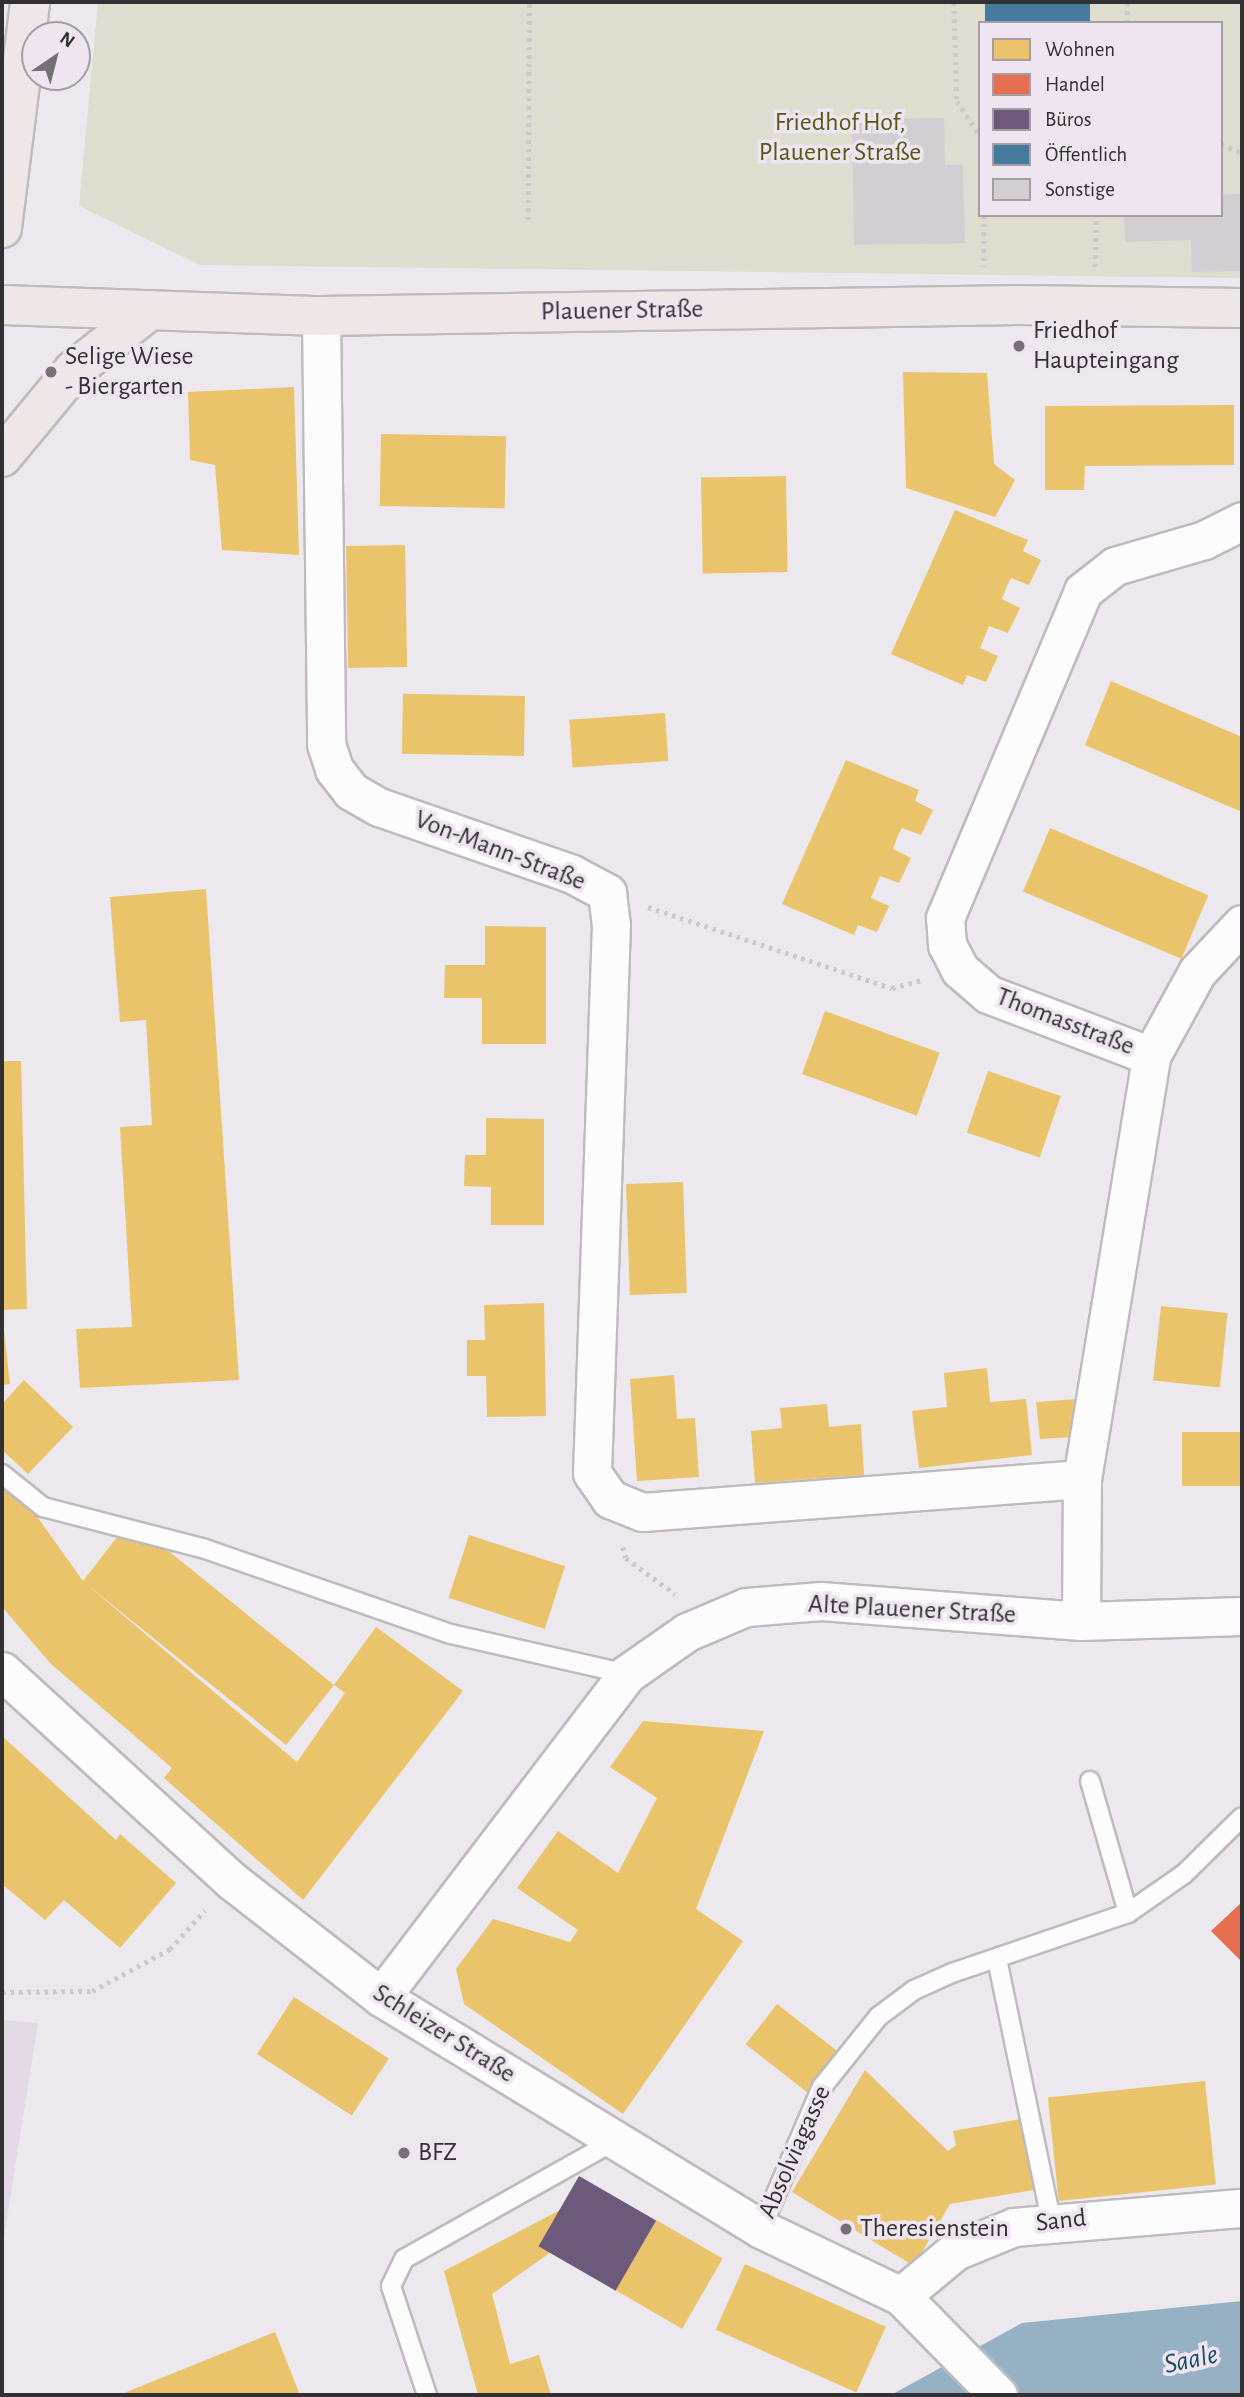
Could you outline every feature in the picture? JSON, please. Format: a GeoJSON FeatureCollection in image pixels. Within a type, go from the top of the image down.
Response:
{"type":"FeatureCollection","features":[{"type":"Feature","properties":{"kind":"main road"},"geometry":{"type":"LineString","coordinates":[[2,228],[30,2]]}},
{"type":"Feature","properties":{"kind":"main road","name":"Plauener Straße"},"geometry":{"type":"LineString","coordinates":[[2,305],[321,316],[985,305],[1242,307]]}},
{"type":"Feature","properties":{"kind":"main road"},"geometry":{"type":"LineString","coordinates":[[2,457],[74,370],[150,310]]}},
{"type":"Feature","properties":{"kind":"street","name":"Von-Mann-Straße"},"geometry":{"type":"LineString","coordinates":[[321,316],[326,744],[334,769],[351,791],[379,807],[572,874],[607,893],[611,937],[592,1473],[610,1499]]}},
{"type":"Feature","properties":{"kind":"street","name":"Thomasstraße"},"geometry":{"type":"LineString","coordinates":[[1081,1621],[1082,1479],[1151,1056],[1025,1012],[988,994],[960,971],[947,945],[951,890],[1083,591],[1115,566],[1204,540],[1242,521]]}},
{"type":"Feature","properties":{"kind":"street"},"geometry":{"type":"LineString","coordinates":[[1151,1056],[1197,972],[1242,924]]}},
{"type":"Feature","properties":{"kind":"street"},"geometry":{"type":"LineString","coordinates":[[610,1499],[643,1511],[1082,1479]]}},
{"type":"Feature","properties":{"kind":"street","name":"Alte Plauener Straße"},"geometry":{"type":"LineString","coordinates":[[382,1997],[627,1674],[712,1621],[746,1607],[821,1601],[1081,1621],[1242,1616]]}},
{"type":"Feature","properties":{"kind":"street","name":"Schleizer Straße"},"geometry":{"type":"LineString","coordinates":[[2,1671],[232,1881],[382,1997],[761,2229],[901,2296],[998,2395]]}},
{"type":"Feature","properties":{"kind":"street","name":"Sand"},"geometry":{"type":"LineString","coordinates":[[901,2296],[955,2251],[1051,2220],[1242,2208]]}},
{"type":"Feature","properties":{"kind":"lane"},"geometry":{"type":"LineString","coordinates":[[2,1474],[43,1507],[205,1549],[451,1634],[627,1674]]}},
{"type":"Feature","properties":{"kind":"lane"},"geometry":{"type":"LineString","coordinates":[[1090,1781],[1128,1913]]}},
{"type":"Feature","properties":{"kind":"lane","name":"Absolviagasse"},"geometry":{"type":"LineString","coordinates":[[761,2229],[821,2087],[878,2017],[914,1990],[1128,1913],[1184,1874],[1242,1817]]}},
{"type":"Feature","properties":{"kind":"lane"},"geometry":{"type":"LineString","coordinates":[[997,1959],[1051,2220]]}},
{"type":"Feature","properties":{"kind":"lane"},"geometry":{"type":"LineString","coordinates":[[427,2395],[391,2286],[404,2259],[616,2140]]}},
{"type":"Feature","properties":{"kind":"path"},"geometry":{"type":"LineString","coordinates":[[528,220],[529,2]]}},
{"type":"Feature","properties":{"kind":"path"},"geometry":{"type":"LineString","coordinates":[[954,2],[957,101],[978,133]]}},
{"type":"Feature","properties":{"kind":"path"},"geometry":{"type":"LineString","coordinates":[[1126,21],[1127,2]]}},
{"type":"Feature","properties":{"kind":"path"},"geometry":{"type":"LineString","coordinates":[[1223,145],[1242,153]]}},
{"type":"Feature","properties":{"kind":"path"},"geometry":{"type":"LineString","coordinates":[[984,217],[985,305]]}},
{"type":"Feature","properties":{"kind":"path"},"geometry":{"type":"LineString","coordinates":[[1094,306],[1096,217]]}},
{"type":"Feature","properties":{"kind":"path"},"geometry":{"type":"LineString","coordinates":[[607,893],[892,988],[960,971]]}},
{"type":"Feature","properties":{"kind":"path"},"geometry":{"type":"LineString","coordinates":[[610,1499],[626,1558],[712,1621]]}},
{"type":"Feature","properties":{"kind":"path"},"geometry":{"type":"LineString","coordinates":[[2,1992],[92,1991],[170,1950],[232,1881]]}},
{"type":"Feature","properties":{"kind":"shaded area"},"geometry":{"type":"Polygon","coordinates":[[[2,2020],[38,2023],[2,2250],[2,2020]]]}},
{"type":"Feature","properties":{"kind":"green space","name":"Friedhof Hof, Plauener Straße"},"geometry":{"type":"Polygon","coordinates":[[[98,2],[1242,2],[1242,278],[200,265],[79,206],[98,2]]]}},
{"type":"Feature","properties":{"kind":"water","name":"Saale"},"geometry":{"type":"Polygon","coordinates":[[[1242,2301],[1242,2395],[891,2395],[1022,2323],[1242,2301]]]}},
{"type":"Feature","properties":{"kind":"building: Wohnen"},"geometry":{"type":"Polygon","coordinates":[[[903,372],[987,373],[994,464],[1015,480],[995,517],[906,488],[903,372]]]}},
{"type":"Feature","properties":{"kind":"building: Wohnen"},"geometry":{"type":"Polygon","coordinates":[[[294,387],[299,555],[222,550],[215,465],[190,460],[188,392],[294,387]]]}},
{"type":"Feature","properties":{"kind":"building: Wohnen"},"geometry":{"type":"Polygon","coordinates":[[[1234,405],[1234,465],[1085,466],[1084,490],[1045,490],[1045,406],[1234,405]]]}},
{"type":"Feature","properties":{"kind":"building: Wohnen"},"geometry":{"type":"Polygon","coordinates":[[[381,434],[506,436],[505,508],[380,506],[381,434]]]}},
{"type":"Feature","properties":{"kind":"building: Wohnen"},"geometry":{"type":"Polygon","coordinates":[[[786,476],[788,572],[703,573],[701,477],[786,476]]]}},
{"type":"Feature","properties":{"kind":"building: Wohnen"},"geometry":{"type":"Polygon","coordinates":[[[955,510],[1028,540],[1023,551],[1041,560],[1029,585],[1011,578],[1006,588],[1002,599],[1020,608],[1008,633],[989,626],[980,648],[998,656],[986,682],[967,675],[963,685],[891,654],[955,510]]]}},
{"type":"Feature","properties":{"kind":"building: Wohnen"},"geometry":{"type":"Polygon","coordinates":[[[405,545],[407,667],[348,668],[346,546],[405,545]]]}},
{"type":"Feature","properties":{"kind":"building: Wohnen"},"geometry":{"type":"Polygon","coordinates":[[[1111,681],[1242,737],[1242,812],[1085,745],[1111,681]]]}},
{"type":"Feature","properties":{"kind":"building: Wohnen"},"geometry":{"type":"Polygon","coordinates":[[[403,694],[525,696],[524,756],[402,754],[403,694]]]}},
{"type":"Feature","properties":{"kind":"building: Wohnen"},"geometry":{"type":"Polygon","coordinates":[[[665,713],[668,761],[573,768],[569,720],[665,713]]]}},
{"type":"Feature","properties":{"kind":"building: Wohnen"},"geometry":{"type":"Polygon","coordinates":[[[846,760],[919,790],[915,801],[933,810],[921,835],[902,828],[897,838],[893,849],[911,858],[899,883],[880,876],[871,898],[889,906],[877,932],[858,925],[854,935],[782,904],[846,760]]]}},
{"type":"Feature","properties":{"kind":"building: Wohnen"},"geometry":{"type":"Polygon","coordinates":[[[1050,828],[1208,895],[1181,959],[1023,892],[1050,828]]]}},
{"type":"Feature","properties":{"kind":"building: Wohnen"},"geometry":{"type":"Polygon","coordinates":[[[206,889],[239,1380],[80,1388],[76,1329],[132,1327],[120,1127],[152,1125],[146,1020],[120,1022],[110,897],[206,889]]]}},
{"type":"Feature","properties":{"kind":"building: Wohnen"},"geometry":{"type":"Polygon","coordinates":[[[485,926],[546,927],[546,1044],[482,1044],[482,998],[444,998],[445,965],[485,965],[485,926]]]}},
{"type":"Feature","properties":{"kind":"building: Wohnen"},"geometry":{"type":"Polygon","coordinates":[[[825,1011],[940,1053],[917,1116],[802,1074],[825,1011]]]}},
{"type":"Feature","properties":{"kind":"building: Wohnen"},"geometry":{"type":"Polygon","coordinates":[[[2,1061],[21,1061],[27,1309],[2,1310],[2,1061]]]}},
{"type":"Feature","properties":{"kind":"building: Wohnen"},"geometry":{"type":"Polygon","coordinates":[[[988,1071],[1061,1096],[1040,1158],[967,1132],[988,1071]]]}},
{"type":"Feature","properties":{"kind":"building: Wohnen"},"geometry":{"type":"Polygon","coordinates":[[[486,1118],[544,1119],[544,1225],[491,1225],[491,1187],[464,1186],[465,1155],[486,1155],[486,1118]]]}},
{"type":"Feature","properties":{"kind":"building: Wohnen"},"geometry":{"type":"Polygon","coordinates":[[[683,1182],[687,1293],[630,1295],[626,1184],[683,1182]]]}},
{"type":"Feature","properties":{"kind":"building: Wohnen"},"geometry":{"type":"Polygon","coordinates":[[[544,1303],[546,1416],[487,1417],[486,1376],[467,1376],[467,1340],[485,1340],[484,1305],[544,1303]]]}},
{"type":"Feature","properties":{"kind":"building: Wohnen"},"geometry":{"type":"Polygon","coordinates":[[[1161,1306],[1228,1313],[1220,1388],[1153,1381],[1161,1306]]]}},
{"type":"Feature","properties":{"kind":"building: Wohnen"},"geometry":{"type":"Polygon","coordinates":[[[2,1313],[10,1384],[2,1385],[2,1313]]]}},
{"type":"Feature","properties":{"kind":"building: Wohnen"},"geometry":{"type":"Polygon","coordinates":[[[987,1368],[990,1402],[1026,1399],[1032,1455],[919,1468],[912,1411],[947,1407],[944,1373],[987,1368]]]}},
{"type":"Feature","properties":{"kind":"building: Wohnen"},"geometry":{"type":"Polygon","coordinates":[[[674,1375],[677,1419],[695,1418],[699,1477],[637,1481],[630,1379],[674,1375]]]}},
{"type":"Feature","properties":{"kind":"building: Wohnen"},"geometry":{"type":"Polygon","coordinates":[[[24,1380],[73,1427],[28,1474],[2,1450],[2,1404],[24,1380]]]}},
{"type":"Feature","properties":{"kind":"building: Wohnen"},"geometry":{"type":"Polygon","coordinates":[[[1077,1399],[1073,1437],[1040,1439],[1036,1402],[1077,1399]]]}},
{"type":"Feature","properties":{"kind":"building: Wohnen"},"geometry":{"type":"Polygon","coordinates":[[[827,1404],[829,1427],[861,1424],[864,1475],[755,1483],[751,1431],[782,1428],[780,1408],[827,1404]]]}},
{"type":"Feature","properties":{"kind":"building: Wohnen"},"geometry":{"type":"Polygon","coordinates":[[[1182,1432],[1242,1432],[1242,1486],[1182,1486],[1182,1432]]]}},
{"type":"Feature","properties":{"kind":"building: Wohnen"},"geometry":{"type":"Polygon","coordinates":[[[2,1483],[31,1508],[83,1581],[121,1532],[160,1544],[334,1685],[376,1627],[463,1691],[303,1900],[164,1778],[172,1768],[51,1664],[2,1607],[2,1483]],[[85,1583],[297,1762],[345,1693],[334,1685],[286,1745],[85,1583]]]}},
{"type":"Feature","properties":{"kind":"building: Wohnen"},"geometry":{"type":"Polygon","coordinates":[[[469,1535],[565,1566],[545,1629],[449,1598],[469,1535]]]}},
{"type":"Feature","properties":{"kind":"building: Wohnen"},"geometry":{"type":"Polygon","coordinates":[[[643,1721],[764,1731],[696,1909],[743,1941],[623,2114],[464,2004],[456,1969],[493,1919],[570,1942],[578,1930],[517,1888],[558,1831],[618,1873],[657,1798],[610,1767],[643,1721]]]}},
{"type":"Feature","properties":{"kind":"building: Wohnen"},"geometry":{"type":"Polygon","coordinates":[[[2,1736],[116,1840],[120,1834],[176,1883],[120,1948],[64,1900],[45,1920],[2,1884],[2,1736]]]}},
{"type":"Feature","properties":{"kind":"building: Wohnen"},"geometry":{"type":"Polygon","coordinates":[[[294,1997],[389,2059],[352,2116],[257,2054],[294,1997]]]}},
{"type":"Feature","properties":{"kind":"building: Wohnen"},"geometry":{"type":"Polygon","coordinates":[[[777,2004],[838,2052],[807,2092],[746,2044],[777,2004]]]}},
{"type":"Feature","properties":{"kind":"building: Wohnen"},"geometry":{"type":"Polygon","coordinates":[[[865,2070],[948,2151],[956,2145],[953,2131],[1026,2118],[1039,2189],[950,2204],[914,2266],[792,2192],[865,2070]]]}},
{"type":"Feature","properties":{"kind":"building: Wohnen"},"geometry":{"type":"Polygon","coordinates":[[[1205,2081],[1216,2184],[1059,2201],[1048,2098],[1205,2081]]]}},
{"type":"Feature","properties":{"kind":"building: Wohnen"},"geometry":{"type":"Polygon","coordinates":[[[560,2210],[539,2246],[551,2252],[492,2294],[510,2364],[539,2355],[551,2395],[478,2395],[444,2271],[560,2210]]]}},
{"type":"Feature","properties":{"kind":"building: Wohnen"},"geometry":{"type":"Polygon","coordinates":[[[656,2220],[723,2258],[682,2329],[616,2290],[656,2220]]]}},
{"type":"Feature","properties":{"kind":"building: Wohnen"},"geometry":{"type":"Polygon","coordinates":[[[745,2264],[886,2327],[856,2392],[716,2330],[745,2264]]]}},
{"type":"Feature","properties":{"kind":"building: Wohnen"},"geometry":{"type":"Polygon","coordinates":[[[275,2332],[300,2395],[119,2395],[275,2332]]]}},
{"type":"Feature","properties":{"kind":"building: Handel"},"geometry":{"type":"Polygon","coordinates":[[[1242,1902],[1242,1962],[1211,1931],[1242,1902]]]}},
{"type":"Feature","properties":{"kind":"building: Büros"},"geometry":{"type":"Polygon","coordinates":[[[579,2176],[656,2220],[616,2291],[538,2246],[579,2176]]]}},
{"type":"Feature","properties":{"kind":"building: Öffentlich"},"geometry":{"type":"Polygon","coordinates":[[[985,2],[1090,2],[1090,21],[985,21],[985,2]]]}},
{"type":"Feature","properties":{"kind":"building: Sonstige"},"geometry":{"type":"Polygon","coordinates":[[[944,118],[945,165],[963,165],[965,243],[854,245],[852,119],[944,118]]]}},
{"type":"Feature","properties":{"kind":"building: Sonstige"},"geometry":{"type":"Polygon","coordinates":[[[1242,194],[1242,271],[1192,272],[1191,240],[1125,242],[1124,217],[1223,217],[1223,195],[1242,194]]]}},
{"type":"Feature","properties":{"kind":"place","name":"Friedhof Haupteingang"},"geometry":{"type":"Point","coordinates":[1019,346]}},
{"type":"Feature","properties":{"kind":"place","name":"Selige Wiese - Biergarten"},"geometry":{"type":"Point","coordinates":[51,372]}},
{"type":"Feature","properties":{"kind":"place","name":"BFZ"},"geometry":{"type":"Point","coordinates":[404,2153]}},
{"type":"Feature","properties":{"kind":"place","name":"Theresienstein"},"geometry":{"type":"Point","coordinates":[846,2229]}}]}
